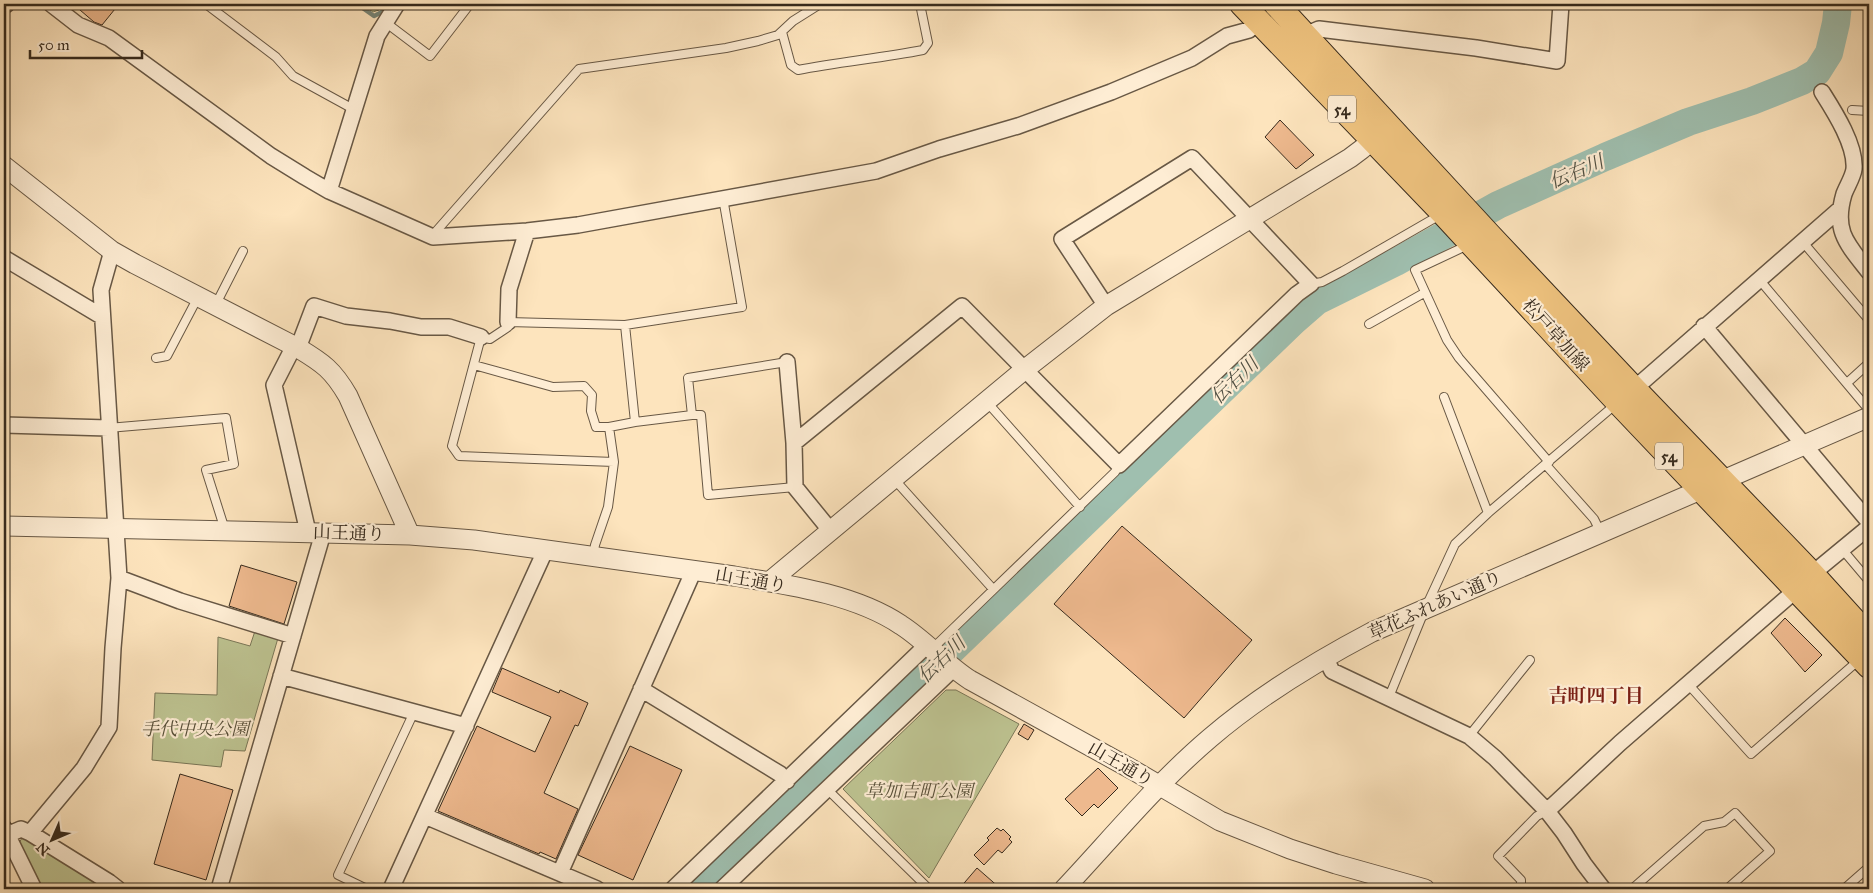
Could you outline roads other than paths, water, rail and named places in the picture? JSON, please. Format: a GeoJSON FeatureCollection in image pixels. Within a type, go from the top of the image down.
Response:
{"type":"FeatureCollection","features":[{"type":"Feature","properties":{"kind":"main road","name":"松戸草加線"},"geometry":{"type":"LineString","coordinates":[[1242,4],[1380,133],[1626,396],[1804,582],[1867,654]]}},
{"type":"Feature","properties":{"kind":"main road","name":"松戸草加線"},"geometry":{"type":"LineString","coordinates":[[1276,4],[1306,35],[1380,133]]}},
{"type":"Feature","properties":{"kind":"street"},"geometry":{"type":"LineString","coordinates":[[51,4],[78,25],[109,38],[271,156],[329,191],[432,236],[527,231],[578,225],[876,171],[939,149],[1018,126],[1111,92],[1192,58],[1227,36],[1249,30],[1259,21]]}},
{"type":"Feature","properties":{"kind":"street"},"geometry":{"type":"LineString","coordinates":[[329,191],[377,36],[397,4]]}},
{"type":"Feature","properties":{"kind":"street"},"geometry":{"type":"LineString","coordinates":[[1306,35],[1319,29],[1476,48],[1557,61],[1561,4]]}},
{"type":"Feature","properties":{"kind":"street"},"geometry":{"type":"LineString","coordinates":[[1822,92],[1841,122],[1852,154],[1854,170],[1840,209],[1839,223],[1846,242],[1869,272]]}},
{"type":"Feature","properties":{"kind":"street"},"geometry":{"type":"LineString","coordinates":[[769,582],[986,401],[1106,306],[1350,158],[1380,133]]}},
{"type":"Feature","properties":{"kind":"street"},"geometry":{"type":"LineString","coordinates":[[794,443],[962,306],[1119,465],[1297,294],[1311,284],[1192,158],[1062,239],[1106,306]]}},
{"type":"Feature","properties":{"kind":"street"},"geometry":{"type":"LineString","coordinates":[[4,166],[112,251],[296,347],[318,360],[337,377],[348,396],[410,535]]}},
{"type":"Feature","properties":{"kind":"street"},"geometry":{"type":"LineString","coordinates":[[1626,396],[1758,278],[1840,209]]}},
{"type":"Feature","properties":{"kind":"street"},"geometry":{"type":"LineString","coordinates":[[508,322],[509,289],[527,231]]}},
{"type":"Feature","properties":{"kind":"street"},"geometry":{"type":"LineString","coordinates":[[30,833],[84,768],[109,727],[119,578],[108,428],[101,290],[112,251]]}},
{"type":"Feature","properties":{"kind":"street"},"geometry":{"type":"LineString","coordinates":[[4,258],[102,316]]}},
{"type":"Feature","properties":{"kind":"street"},"geometry":{"type":"LineString","coordinates":[[219,889],[293,636],[316,532],[274,384],[296,347],[314,306],[346,316],[421,327],[449,327],[481,337]]}},
{"type":"Feature","properties":{"kind":"street"},"geometry":{"type":"LineString","coordinates":[[1704,326],[1869,522]]}},
{"type":"Feature","properties":{"kind":"street"},"geometry":{"type":"LineString","coordinates":[[788,362],[794,443],[794,487],[830,530]]}},
{"type":"Feature","properties":{"kind":"street","name":"草花ふれあい通り"},"geometry":{"type":"LineString","coordinates":[[1064,889],[1160,787],[1209,739],[1245,710],[1325,657],[1372,632],[1869,417]]}},
{"type":"Feature","properties":{"kind":"street"},"geometry":{"type":"LineString","coordinates":[[4,420],[108,428]]}},
{"type":"Feature","properties":{"kind":"street","name":"山王通り"},"geometry":{"type":"LineString","coordinates":[[4,526],[316,532],[410,535],[474,540],[694,570],[769,582],[838,597],[885,615],[931,649],[951,668],[970,680],[1133,770],[1220,821],[1261,838],[1336,864],[1425,889]]}},
{"type":"Feature","properties":{"kind":"street"},"geometry":{"type":"LineString","coordinates":[[1546,811],[1620,743],[1869,526]]}},
{"type":"Feature","properties":{"kind":"street"},"geometry":{"type":"LineString","coordinates":[[391,889],[545,551]]}},
{"type":"Feature","properties":{"kind":"street"},"geometry":{"type":"LineString","coordinates":[[560,873],[694,570]]}},
{"type":"Feature","properties":{"kind":"street"},"geometry":{"type":"LineString","coordinates":[[119,578],[180,601],[293,636]]}},
{"type":"Feature","properties":{"kind":"street"},"geometry":{"type":"LineString","coordinates":[[673,889],[931,649]]}},
{"type":"Feature","properties":{"kind":"street"},"geometry":{"type":"LineString","coordinates":[[1325,657],[1332,671],[1469,736],[1495,758],[1546,811],[1564,832],[1584,864],[1603,889]]}},
{"type":"Feature","properties":{"kind":"street"},"geometry":{"type":"LineString","coordinates":[[722,889],[828,790],[951,668]]}},
{"type":"Feature","properties":{"kind":"street"},"geometry":{"type":"LineString","coordinates":[[281,676],[466,726]]}},
{"type":"Feature","properties":{"kind":"street"},"geometry":{"type":"LineString","coordinates":[[641,689],[780,774],[787,781]]}},
{"type":"Feature","properties":{"kind":"street"},"geometry":{"type":"LineString","coordinates":[[425,816],[596,889]]}},
{"type":"Feature","properties":{"kind":"street"},"geometry":{"type":"LineString","coordinates":[[34,889],[5,832],[21,829],[30,833],[118,889]]}},
{"type":"Feature","properties":{"kind":"lane"},"geometry":{"type":"LineString","coordinates":[[206,4],[276,57],[293,76],[354,110]]}},
{"type":"Feature","properties":{"kind":"lane"},"geometry":{"type":"LineString","coordinates":[[385,22],[430,56],[470,4]]}},
{"type":"Feature","properties":{"kind":"lane"},"geometry":{"type":"LineString","coordinates":[[432,236],[579,69],[726,48],[758,41],[778,35],[793,21],[820,4]]}},
{"type":"Feature","properties":{"kind":"lane"},"geometry":{"type":"LineString","coordinates":[[782,32],[791,65],[798,70],[923,50],[928,43],[920,4]]}},
{"type":"Feature","properties":{"kind":"lane"},"geometry":{"type":"LineString","coordinates":[[1852,110],[1869,111]]}},
{"type":"Feature","properties":{"kind":"lane"},"geometry":{"type":"LineString","coordinates":[[614,462],[459,456],[452,446],[481,337],[490,339],[508,327],[508,322],[625,325],[742,307],[723,198]]}},
{"type":"Feature","properties":{"kind":"lane"},"geometry":{"type":"LineString","coordinates":[[1311,284],[1322,282],[1343,271],[1451,207]]}},
{"type":"Feature","properties":{"kind":"lane"},"geometry":{"type":"LineString","coordinates":[[1480,239],[1415,270],[1424,293],[1447,340],[1459,358],[1594,519],[1601,533]]}},
{"type":"Feature","properties":{"kind":"lane"},"geometry":{"type":"LineString","coordinates":[[1802,241],[1869,320]]}},
{"type":"Feature","properties":{"kind":"lane"},"geometry":{"type":"LineString","coordinates":[[215,306],[243,251]]}},
{"type":"Feature","properties":{"kind":"lane"},"geometry":{"type":"LineString","coordinates":[[1758,278],[1869,410]]}},
{"type":"Feature","properties":{"kind":"lane"},"geometry":{"type":"LineString","coordinates":[[1370,324],[1424,293]]}},
{"type":"Feature","properties":{"kind":"lane"},"geometry":{"type":"LineString","coordinates":[[156,358],[167,356],[198,297]]}},
{"type":"Feature","properties":{"kind":"lane"},"geometry":{"type":"LineString","coordinates":[[625,325],[635,422]]}},
{"type":"Feature","properties":{"kind":"lane"},"geometry":{"type":"LineString","coordinates":[[692,416],[688,378],[788,362]]}},
{"type":"Feature","properties":{"kind":"lane"},"geometry":{"type":"LineString","coordinates":[[1847,383],[1869,363]]}},
{"type":"Feature","properties":{"kind":"lane"},"geometry":{"type":"LineString","coordinates":[[474,366],[553,387],[584,386],[592,395],[591,411],[596,427],[701,415],[708,495],[794,487]]}},
{"type":"Feature","properties":{"kind":"lane"},"geometry":{"type":"LineString","coordinates":[[1389,698],[1425,610],[1455,544],[1488,513],[1626,396]]}},
{"type":"Feature","properties":{"kind":"lane"},"geometry":{"type":"LineString","coordinates":[[1444,397],[1488,513]]}},
{"type":"Feature","properties":{"kind":"lane"},"geometry":{"type":"LineString","coordinates":[[986,401],[1080,507]]}},
{"type":"Feature","properties":{"kind":"lane"},"geometry":{"type":"LineString","coordinates":[[108,428],[226,418],[234,464],[206,470],[225,530]]}},
{"type":"Feature","properties":{"kind":"lane"},"geometry":{"type":"LineString","coordinates":[[592,557],[594,545],[608,507],[614,462],[609,427]]}},
{"type":"Feature","properties":{"kind":"lane"},"geometry":{"type":"LineString","coordinates":[[931,649],[1116,472],[1119,465]]}},
{"type":"Feature","properties":{"kind":"lane"},"geometry":{"type":"LineString","coordinates":[[893,478],[993,589]]}},
{"type":"Feature","properties":{"kind":"lane"},"geometry":{"type":"LineString","coordinates":[[1842,549],[1869,581]]}},
{"type":"Feature","properties":{"kind":"lane"},"geometry":{"type":"LineString","coordinates":[[1688,684],[1751,754],[1867,654]]}},
{"type":"Feature","properties":{"kind":"lane"},"geometry":{"type":"LineString","coordinates":[[1469,736],[1530,660]]}},
{"type":"Feature","properties":{"kind":"lane"},"geometry":{"type":"LineString","coordinates":[[367,889],[338,875],[414,712]]}},
{"type":"Feature","properties":{"kind":"lane"},"geometry":{"type":"LineString","coordinates":[[828,790],[929,889]]}},
{"type":"Feature","properties":{"kind":"lane"},"geometry":{"type":"LineString","coordinates":[[1518,889],[1521,887],[1521,880],[1498,856],[1537,816],[1546,811]]}},
{"type":"Feature","properties":{"kind":"lane"},"geometry":{"type":"LineString","coordinates":[[1632,889],[1704,826],[1724,822],[1735,813],[1770,852],[1727,889]]}},
{"type":"Feature","properties":{"kind":"lane"},"geometry":{"type":"LineString","coordinates":[[1844,889],[1869,867]]}},
{"type":"Feature","properties":{"kind":"waterway"},"geometry":{"type":"LineString","coordinates":[[357,4],[374,16],[382,12],[387,4]]}},
{"type":"Feature","properties":{"kind":"waterway","name":"伝右川"},"geometry":{"type":"LineString","coordinates":[[700,889],[1317,301],[1396,262],[1498,205],[1688,122],[1752,101],[1802,81],[1817,72],[1829,53],[1838,4]]}},
{"type":"Feature","properties":{"kind":"district","name":"吉町四丁目"},"geometry":{"type":"Point","coordinates":[1596,695]}},
{"type":"Feature","properties":{"kind":"park label","name":"手代中央公園"},"geometry":{"type":"Point","coordinates":[195,729]}},
{"type":"Feature","properties":{"kind":"park label","name":"草加吉町公園"},"geometry":{"type":"Point","coordinates":[919,791]}}]}
